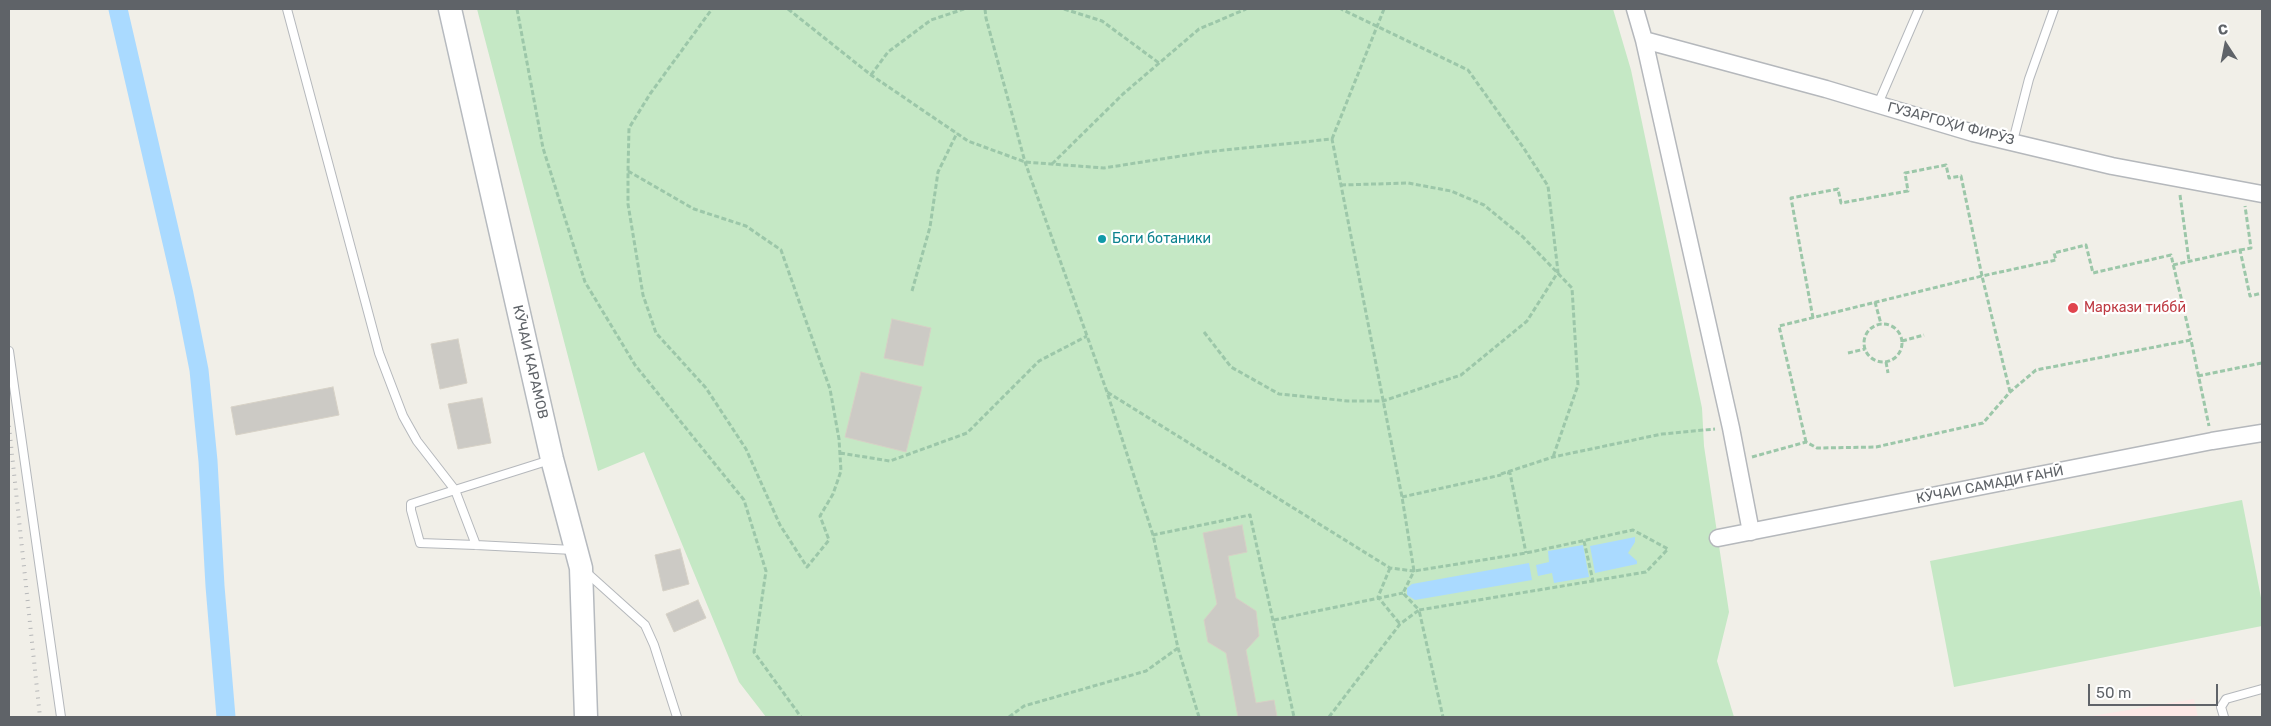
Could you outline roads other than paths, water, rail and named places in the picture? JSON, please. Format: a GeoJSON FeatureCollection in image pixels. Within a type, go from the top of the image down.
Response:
{"type":"FeatureCollection","features":[{"type":"Feature","properties":{"kind":"main road","name":"КӮЧАИ КАРАМОВ"},"geometry":{"type":"LineString","coordinates":[[450,9],[552,460],[578,559],[586,717]]}},
{"type":"Feature","properties":{"kind":"street"},"geometry":{"type":"LineString","coordinates":[[1634,9],[1644,40],[1731,428],[1751,532]]}},
{"type":"Feature","properties":{"kind":"street","name":"ГУЗАРГОҲИ ФИРӮЗ"},"geometry":{"type":"LineString","coordinates":[[1644,40],[1878,104],[1973,133],[2112,166],[2262,194]]}},
{"type":"Feature","properties":{"kind":"street","name":"КӮЧАИ САМАДИ ҒАНӢ"},"geometry":{"type":"LineString","coordinates":[[1718,538],[2212,441],[2262,433]]}},
{"type":"Feature","properties":{"kind":"lane"},"geometry":{"type":"LineString","coordinates":[[287,9],[378,353],[403,416],[417,441],[455,490],[476,546]]}},
{"type":"Feature","properties":{"kind":"lane"},"geometry":{"type":"LineString","coordinates":[[1878,104],[1919,9]]}},
{"type":"Feature","properties":{"kind":"lane"},"geometry":{"type":"LineString","coordinates":[[2013,141],[2029,79],[2054,9]]}},
{"type":"Feature","properties":{"kind":"lane"},"geometry":{"type":"LineString","coordinates":[[9,351],[61,717]]}},
{"type":"Feature","properties":{"kind":"lane"},"geometry":{"type":"LineString","coordinates":[[552,460],[412,504],[411,510],[418,540],[420,543],[476,546],[578,559],[644,625],[654,645],[678,717]]}},
{"type":"Feature","properties":{"kind":"lane"},"geometry":{"type":"LineString","coordinates":[[2224,717],[2221,707],[2226,699],[2262,689]]}},
{"type":"Feature","properties":{"kind":"water"},"geometry":{"type":"Polygon","coordinates":[[[1635,537],[1635,542],[1628,553],[1637,561],[1637,564],[1595,573],[1590,546],[1635,537]]]}},
{"type":"Feature","properties":{"kind":"water"},"geometry":{"type":"Polygon","coordinates":[[[1583,545],[1589,577],[1554,583],[1552,573],[1538,576],[1536,565],[1549,562],[1548,551],[1583,545]]]}},
{"type":"Feature","properties":{"kind":"water"},"geometry":{"type":"Polygon","coordinates":[[[1529,563],[1532,580],[1415,600],[1407,595],[1407,588],[1412,584],[1529,563]]]}},
{"type":"Feature","properties":{"kind":"waterway"},"geometry":{"type":"LineString","coordinates":[[118,9],[184,294],[199,370],[208,461],[215,586],[226,717]]}},
{"type":"Feature","properties":{"kind":"railway"},"geometry":{"type":"LineString","coordinates":[[9,426],[40,717]]}},
{"type":"Feature","properties":{"kind":"place","name":"Боги ботаники"},"geometry":{"type":"Point","coordinates":[1102,239]}},
{"type":"Feature","properties":{"kind":"place","name":"Маркази тиббӣ"},"geometry":{"type":"Point","coordinates":[2073,308]}}]}
